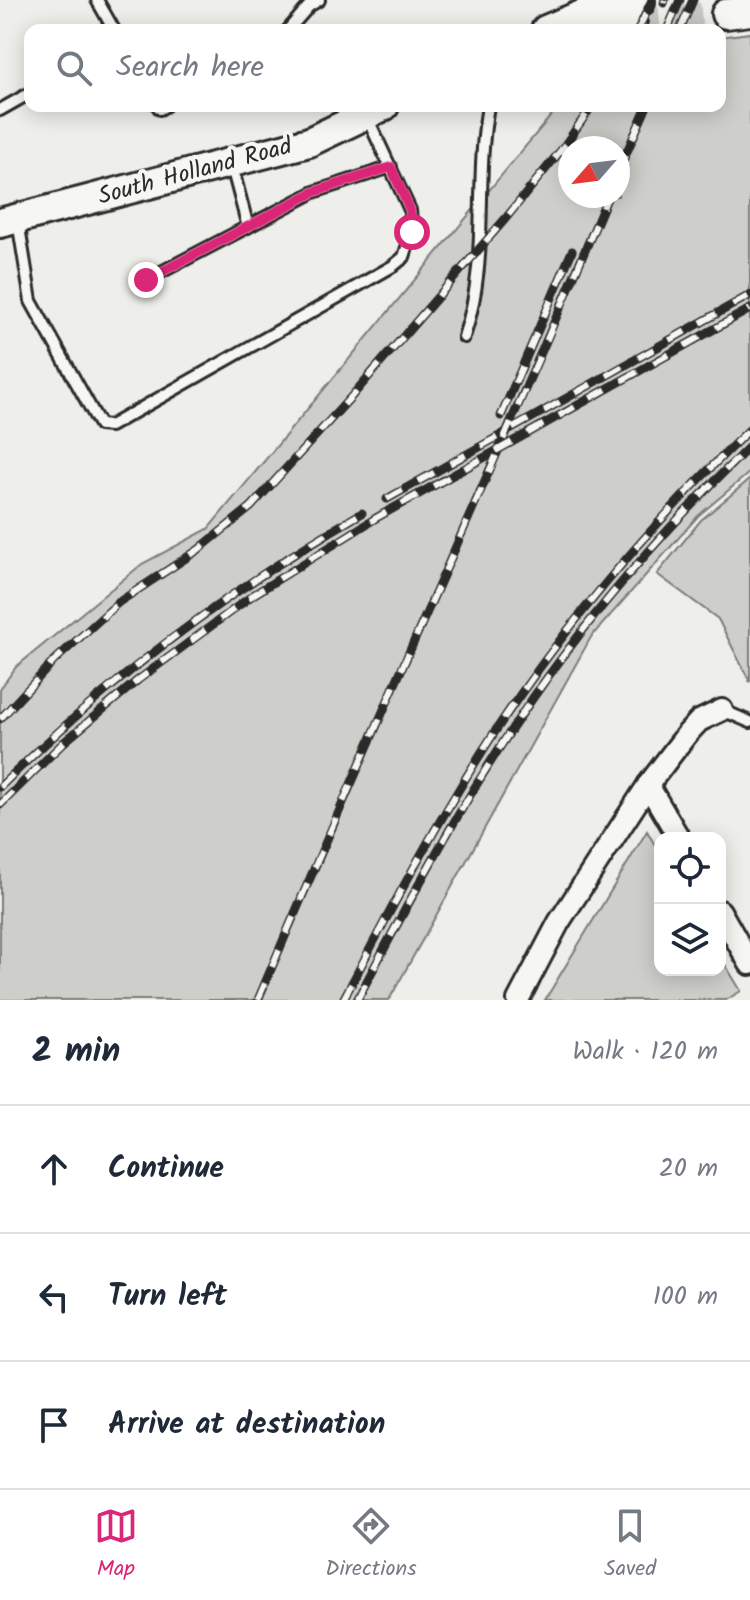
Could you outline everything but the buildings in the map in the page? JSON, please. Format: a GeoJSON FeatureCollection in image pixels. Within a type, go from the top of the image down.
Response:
{"type":"FeatureCollection","features":[{"type":"Feature","properties":{"kind":"main road"},"geometry":{"type":"LineString","coordinates":[[552,24],[567,0]]}},
{"type":"Feature","properties":{"kind":"main road"},"geometry":{"type":"LineString","coordinates":[[612,24],[636,13]]}},
{"type":"Feature","properties":{"kind":"main road","name":"South Holland Road"},"geometry":{"type":"LineString","coordinates":[[9,221],[309,142],[373,112]]}},
{"type":"Feature","properties":{"kind":"street"},"geometry":{"type":"LineString","coordinates":[[518,1000],[559,922],[648,785],[699,721],[722,710]]}},
{"type":"Feature","properties":{"kind":"street"},"geometry":{"type":"LineString","coordinates":[[648,785],[675,832]]}},
{"type":"Feature","properties":{"kind":"street"},"geometry":{"type":"LineString","coordinates":[[726,922],[750,964]]}},
{"type":"Feature","properties":{"kind":"lane"},"geometry":{"type":"LineString","coordinates":[[97,0],[111,24]]}},
{"type":"Feature","properties":{"kind":"lane"},"geometry":{"type":"LineString","coordinates":[[293,24],[309,6],[319,0]]}},
{"type":"Feature","properties":{"kind":"lane"},"geometry":{"type":"LineString","coordinates":[[0,110],[24,96]]}},
{"type":"Feature","properties":{"kind":"lane"},"geometry":{"type":"LineString","coordinates":[[9,221],[31,301],[100,425],[110,426],[404,257],[412,232],[410,210],[391,167],[375,112]]}},
{"type":"Feature","properties":{"kind":"lane"},"geometry":{"type":"LineString","coordinates":[[464,337],[473,312],[478,281],[481,170],[487,112]]}},
{"type":"Feature","properties":{"kind":"lane"},"geometry":{"type":"LineString","coordinates":[[231,162],[248,227]]}},
{"type":"Feature","properties":{"kind":"lane"},"geometry":{"type":"LineString","coordinates":[[146,280],[314,192],[391,167]]}},
{"type":"Feature","properties":{"kind":"lane"},"geometry":{"type":"LineString","coordinates":[[722,710],[750,722]]}},
{"type":"Feature","properties":{"kind":"shaded area"},"geometry":{"type":"Polygon","coordinates":[[[750,33],[750,472],[698,516],[591,637],[389,1000],[0,1000],[0,689],[16,667],[142,564],[208,529],[554,112],[726,112],[726,36],[750,33]]]}},
{"type":"Feature","properties":{"kind":"shaded area"},"geometry":{"type":"Polygon","coordinates":[[[750,479],[750,682],[718,619],[657,574],[701,520],[750,479]]]}},
{"type":"Feature","properties":{"kind":"shaded area"},"geometry":{"type":"Polygon","coordinates":[[[647,831],[654,843],[654,976],[726,976],[726,966],[741,991],[726,1000],[545,1000],[647,831]]]}},
{"type":"Feature","properties":{"kind":"tunnel"},"geometry":{"type":"LineString","coordinates":[[632,24],[726,14]]}},
{"type":"Feature","properties":{"kind":"railway"},"geometry":{"type":"LineString","coordinates":[[641,24],[652,0]]}},
{"type":"Feature","properties":{"kind":"railway"},"geometry":{"type":"LineString","coordinates":[[670,24],[680,0]]}},
{"type":"Feature","properties":{"kind":"railway"},"geometry":{"type":"LineString","coordinates":[[683,24],[693,0]]}},
{"type":"Feature","properties":{"kind":"railway"},"geometry":{"type":"LineString","coordinates":[[0,719],[55,660],[119,602],[198,550],[251,507],[506,218],[588,112]]}},
{"type":"Feature","properties":{"kind":"railway"},"geometry":{"type":"LineString","coordinates":[[630,145],[644,112]]}},
{"type":"Feature","properties":{"kind":"railway"},"geometry":{"type":"LineString","coordinates":[[258,1000],[603,208]]}},
{"type":"Feature","properties":{"kind":"railway"},"geometry":{"type":"LineString","coordinates":[[501,416],[572,251]]}},
{"type":"Feature","properties":{"kind":"railway"},"geometry":{"type":"LineString","coordinates":[[387,499],[750,295]]}},
{"type":"Feature","properties":{"kind":"railway"},"geometry":{"type":"LineString","coordinates":[[0,805],[63,743],[138,680],[253,595],[376,518],[750,309]]}},
{"type":"Feature","properties":{"kind":"railway"},"geometry":{"type":"LineString","coordinates":[[343,1000],[435,830],[524,689],[583,610],[647,535],[750,429]]}},
{"type":"Feature","properties":{"kind":"railway"},"geometry":{"type":"LineString","coordinates":[[357,1000],[453,823],[534,696],[630,573],[750,446]]}},
{"type":"Feature","properties":{"kind":"railway"},"geometry":{"type":"LineString","coordinates":[[0,787],[84,709],[172,638],[265,573],[362,513]]}},
{"type":"Feature","properties":{"kind":"route"},"geometry":{"type":"LineString","coordinates":[[146,280],[314,192],[391,167],[410,210],[412,232]]}}]}
